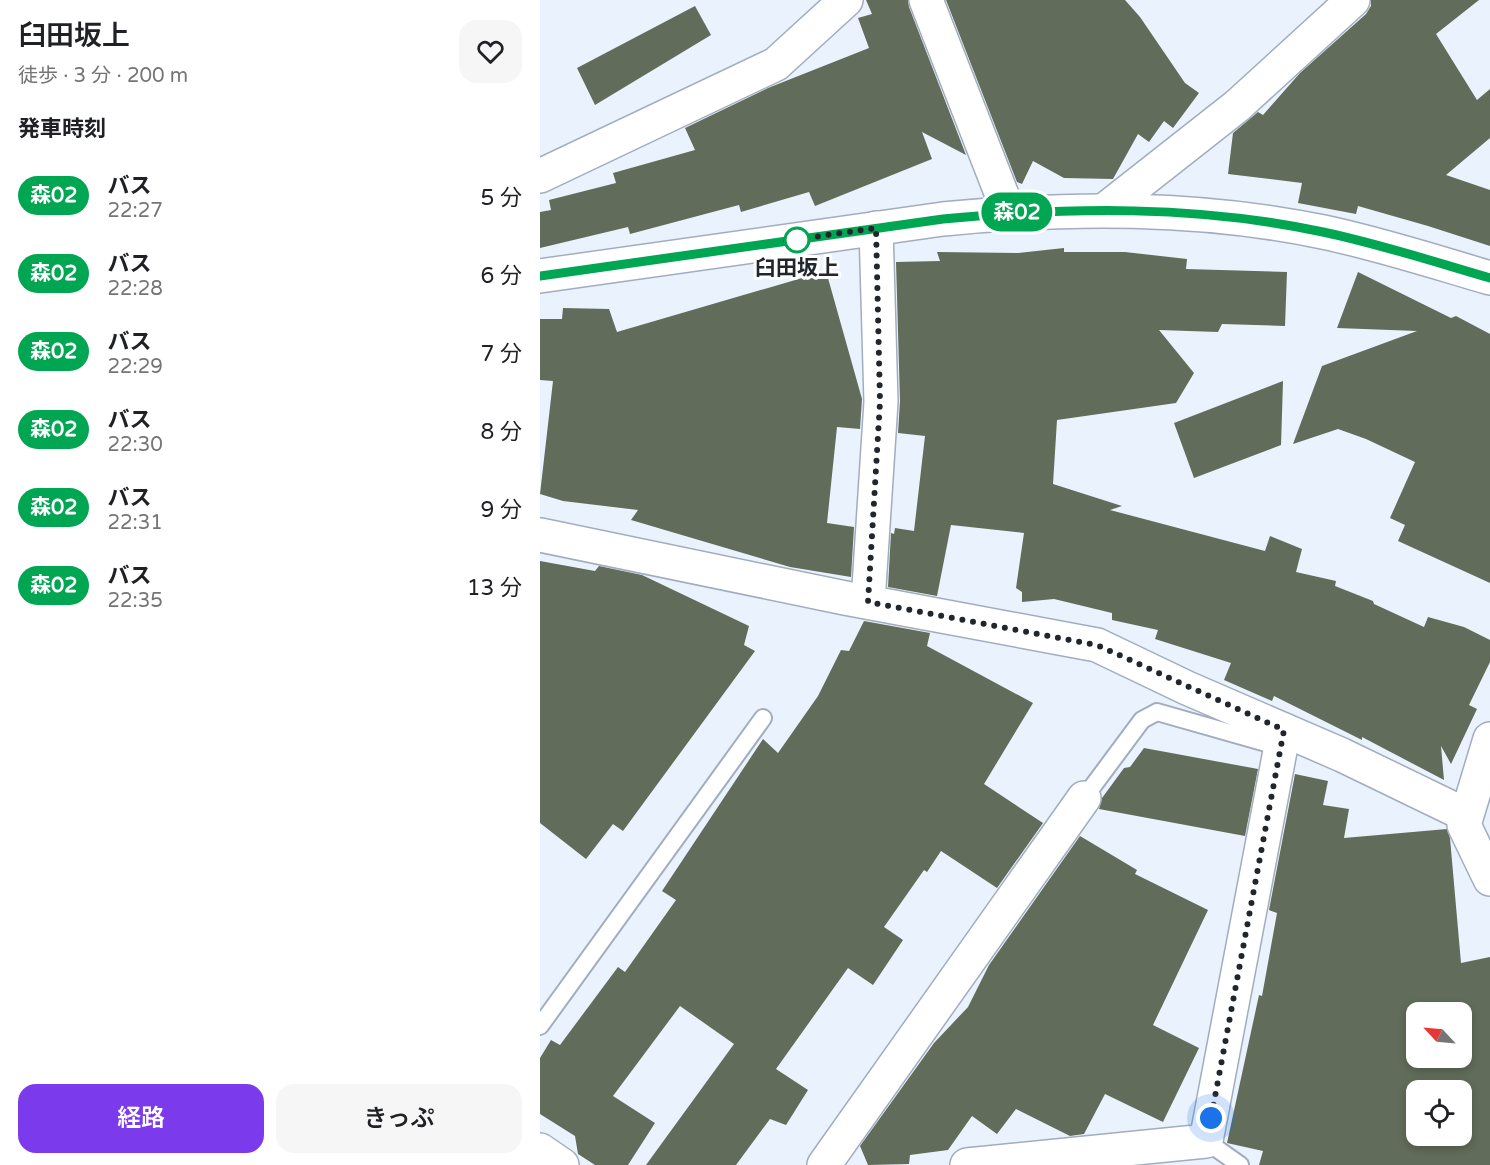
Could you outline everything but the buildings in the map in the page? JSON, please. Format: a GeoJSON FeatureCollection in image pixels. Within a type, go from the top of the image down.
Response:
{"type":"FeatureCollection","features":[{"type":"Feature","properties":{"kind":"street"},"geometry":{"type":"LineString","coordinates":[[540,176],[776,64],[846,0]]}},
{"type":"Feature","properties":{"kind":"street"},"geometry":{"type":"LineString","coordinates":[[926,0],[1009,213]]}},
{"type":"Feature","properties":{"kind":"street"},"geometry":{"type":"LineString","coordinates":[[1106,209],[1237,106],[1353,0]]}},
{"type":"Feature","properties":{"kind":"street"},"geometry":{"type":"LineString","coordinates":[[540,276],[876,228],[1009,213],[1106,209],[1215,216],[1322,232],[1490,278]]}},
{"type":"Feature","properties":{"kind":"street"},"geometry":{"type":"LineString","coordinates":[[868,602],[880,402],[876,228]]}},
{"type":"Feature","properties":{"kind":"street"},"geometry":{"type":"LineString","coordinates":[[540,535],[868,602],[1097,645],[1282,738],[1342,755],[1466,815]]}},
{"type":"Feature","properties":{"kind":"street"},"geometry":{"type":"LineString","coordinates":[[967,1165],[1206,1141],[1282,738]]}},
{"type":"Feature","properties":{"kind":"street"},"geometry":{"type":"LineString","coordinates":[[1490,739],[1464,825],[1490,879]]}},
{"type":"Feature","properties":{"kind":"street"},"geometry":{"type":"LineString","coordinates":[[824,1165],[1084,798]]}},
{"type":"Feature","properties":{"kind":"street"},"geometry":{"type":"LineString","coordinates":[[540,1150],[562,1165]]}},
{"type":"Feature","properties":{"kind":"lane"},"geometry":{"type":"LineString","coordinates":[[1084,798],[1142,720],[1157,712],[1282,738]]}},
{"type":"Feature","properties":{"kind":"lane"},"geometry":{"type":"LineString","coordinates":[[540,1026],[763,718]]}},
{"type":"Feature","properties":{"kind":"lane"},"geometry":{"type":"LineString","coordinates":[[1206,1141],[1240,1165]]}},
{"type":"Feature","properties":{"kind":"bus line","name":"森02"},"geometry":{"type":"LineString","coordinates":[[540,276],[943,219],[1057,210],[1106,209],[1178,212],[1322,232],[1490,278]]}},
{"type":"Feature","properties":{"kind":"place","name":"臼田坂上"},"geometry":{"type":"Point","coordinates":[797,240]}},
{"type":"Feature","properties":{"kind":"route"},"geometry":{"type":"LineString","coordinates":[[797,240],[786,241],[876,228],[880,402],[868,602],[1097,645],[1284,730],[1211,1118]]}}]}
